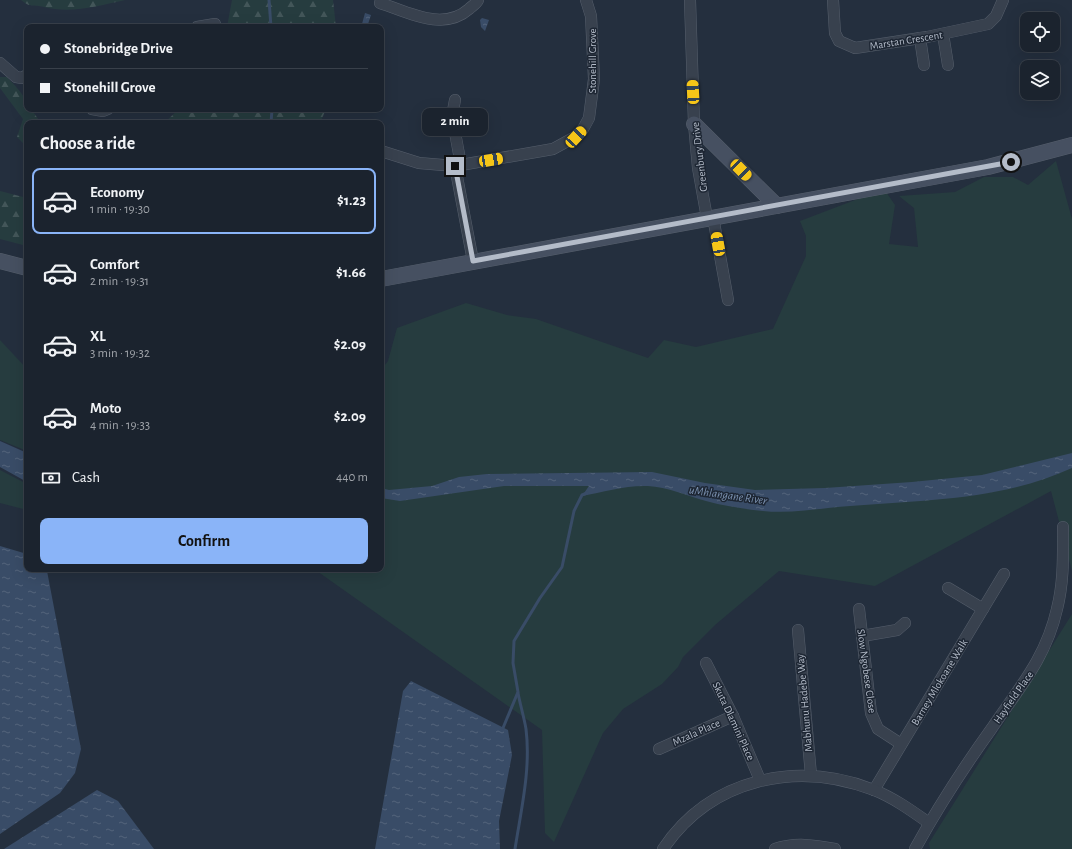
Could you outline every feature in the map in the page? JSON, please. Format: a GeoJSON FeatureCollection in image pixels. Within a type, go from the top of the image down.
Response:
{"type":"FeatureCollection","features":[{"type":"Feature","properties":{"kind":"street"},"geometry":{"type":"LineString","coordinates":[[380,3],[438,21],[456,18],[466,12],[478,0]]}},
{"type":"Feature","properties":{"kind":"street","name":"Stonehill Grove"},"geometry":{"type":"LineString","coordinates":[[384,152],[419,162],[458,166],[552,149],[576,137],[583,129],[589,118],[594,78],[591,16],[586,0]]}},
{"type":"Feature","properties":{"kind":"street","name":"Greenbury Drive"},"geometry":{"type":"LineString","coordinates":[[690,0],[694,124],[698,168],[728,300]]}},
{"type":"Feature","properties":{"kind":"street","name":"Marstan Crescent"},"geometry":{"type":"LineString","coordinates":[[833,0],[835,33],[839,41],[855,48],[943,34],[988,24],[996,16],[1003,0]]}},
{"type":"Feature","properties":{"kind":"street"},"geometry":{"type":"LineString","coordinates":[[943,34],[948,65]]}},
{"type":"Feature","properties":{"kind":"street"},"geometry":{"type":"LineString","coordinates":[[920,38],[924,65]]}},
{"type":"Feature","properties":{"kind":"street"},"geometry":{"type":"LineString","coordinates":[[0,63],[16,77],[24,77]]}},
{"type":"Feature","properties":{"kind":"street"},"geometry":{"type":"LineString","coordinates":[[455,100],[452,116],[458,166],[473,261]]}},
{"type":"Feature","properties":{"kind":"street"},"geometry":{"type":"LineString","coordinates":[[694,124],[777,206]]}},
{"type":"Feature","properties":{"kind":"street"},"geometry":{"type":"LineString","coordinates":[[384,278],[988,167],[1072,145]]}},
{"type":"Feature","properties":{"kind":"street"},"geometry":{"type":"LineString","coordinates":[[0,261],[24,267]]}},
{"type":"Feature","properties":{"kind":"street","name":"Hayfield Place"},"geometry":{"type":"LineString","coordinates":[[915,849],[929,823],[992,727],[1037,663],[1045,645],[1057,609],[1062,582],[1063,527]]}},
{"type":"Feature","properties":{"kind":"street","name":"Barney Mlokoane Walk"},"geometry":{"type":"LineString","coordinates":[[874,790],[1004,574]]}},
{"type":"Feature","properties":{"kind":"street"},"geometry":{"type":"LineString","coordinates":[[948,588],[983,609]]}},
{"type":"Feature","properties":{"kind":"street","name":"Slow Ngobese Close"},"geometry":{"type":"LineString","coordinates":[[859,609],[871,713],[878,729],[901,744]]}},
{"type":"Feature","properties":{"kind":"street"},"geometry":{"type":"LineString","coordinates":[[862,636],[897,630],[905,623]]}},
{"type":"Feature","properties":{"kind":"street","name":"Mabhunu Hadebe Way"},"geometry":{"type":"LineString","coordinates":[[798,630],[810,775]]}},
{"type":"Feature","properties":{"kind":"street","name":"Skuta Dlamini Place"},"geometry":{"type":"LineString","coordinates":[[706,663],[733,716],[760,780]]}},
{"type":"Feature","properties":{"kind":"street","name":"Mzala Place"},"geometry":{"type":"LineString","coordinates":[[659,748],[733,716]]}},
{"type":"Feature","properties":{"kind":"street"},"geometry":{"type":"LineString","coordinates":[[663,849],[676,832],[706,806],[722,796],[760,780],[787,776],[810,775],[838,779],[874,790],[894,800],[929,823]]}},
{"type":"Feature","properties":{"kind":"street"},"geometry":{"type":"LineString","coordinates":[[775,849],[815,844],[835,849]]}},
{"type":"Feature","properties":{"kind":"green space"},"geometry":{"type":"Polygon","coordinates":[[[21,0],[125,0],[105,5],[64,10],[30,5],[21,0]]]}},
{"type":"Feature","properties":{"kind":"green space"},"geometry":{"type":"Polygon","coordinates":[[[232,0],[333,0],[336,24],[228,24],[232,0]]]}},
{"type":"Feature","properties":{"kind":"green space"},"geometry":{"type":"Polygon","coordinates":[[[0,77],[7,77],[24,98],[24,112],[33,112],[39,120],[24,120],[24,144],[17,137],[23,119],[0,88],[0,77]]]}},
{"type":"Feature","properties":{"kind":"green space"},"geometry":{"type":"Polygon","coordinates":[[[176,112],[325,112],[321,120],[167,120],[176,112]]]}},
{"type":"Feature","properties":{"kind":"green space"},"geometry":{"type":"Polygon","coordinates":[[[1056,161],[1072,219],[1072,571],[1051,491],[875,586],[779,571],[715,625],[683,657],[678,667],[662,684],[623,709],[603,733],[554,842],[545,833],[542,730],[318,572],[384,572],[384,366],[388,361],[397,328],[466,303],[507,315],[536,319],[648,358],[664,340],[696,347],[773,329],[806,256],[806,236],[800,221],[884,189],[895,205],[889,244],[918,247],[914,208],[899,196],[955,192],[984,177],[1013,177],[1028,185],[1056,161]]]}},
{"type":"Feature","properties":{"kind":"green space"},"geometry":{"type":"Polygon","coordinates":[[[0,191],[24,197],[24,245],[0,239],[0,191]]]}},
{"type":"Feature","properties":{"kind":"green space"},"geometry":{"type":"Polygon","coordinates":[[[0,340],[24,366],[24,450],[0,440],[0,340]]]}},
{"type":"Feature","properties":{"kind":"green space"},"geometry":{"type":"Polygon","coordinates":[[[0,470],[24,482],[24,509],[0,503],[0,470]]]}},
{"type":"Feature","properties":{"kind":"green space"},"geometry":{"type":"Polygon","coordinates":[[[1072,614],[1072,849],[930,849],[929,843],[1072,614]]]}},
{"type":"Feature","properties":{"kind":"water"},"geometry":{"type":"Polygon","coordinates":[[[365,13],[371,15],[368,24],[362,24],[365,13]]]}},
{"type":"Feature","properties":{"kind":"water"},"geometry":{"type":"Polygon","coordinates":[[[482,18],[489,20],[485,31],[481,27],[480,20],[482,18]]]}},
{"type":"Feature","properties":{"kind":"water"},"geometry":{"type":"Polygon","coordinates":[[[0,441],[24,452],[24,480],[0,467],[0,441]]]}},
{"type":"Feature","properties":{"kind":"water","name":"uMhlangane River"},"geometry":{"type":"Polygon","coordinates":[[[1072,453],[1072,468],[1045,479],[991,493],[935,500],[796,511],[774,512],[734,507],[706,501],[670,490],[648,486],[623,488],[582,496],[589,486],[504,486],[400,501],[384,498],[384,489],[389,490],[432,486],[459,477],[487,474],[652,472],[705,483],[755,490],[825,488],[982,475],[1072,453]]]}},
{"type":"Feature","properties":{"kind":"water"},"geometry":{"type":"Polygon","coordinates":[[[0,546],[24,553],[24,572],[47,572],[81,749],[75,773],[60,793],[0,834],[0,546]]]}},
{"type":"Feature","properties":{"kind":"water"},"geometry":{"type":"Polygon","coordinates":[[[411,681],[508,730],[512,755],[499,821],[500,849],[375,849],[403,691],[411,681]]]}},
{"type":"Feature","properties":{"kind":"water"},"geometry":{"type":"Polygon","coordinates":[[[97,790],[118,801],[154,849],[4,849],[97,790]]]}},
{"type":"Feature","properties":{"kind":"waterway"},"geometry":{"type":"LineString","coordinates":[[269,0],[271,24]]}},
{"type":"Feature","properties":{"kind":"waterway"},"geometry":{"type":"LineString","coordinates":[[271,120],[272,112]]}},
{"type":"Feature","properties":{"kind":"waterway"},"geometry":{"type":"LineString","coordinates":[[503,728],[518,692],[513,663],[514,641],[540,598],[562,567],[574,511],[582,495],[587,493]]}},
{"type":"Feature","properties":{"kind":"waterway"},"geometry":{"type":"LineString","coordinates":[[515,849],[525,789],[527,759],[526,729],[518,693]]}},
{"type":"Feature","properties":{"kind":"route"},"geometry":{"type":"LineString","coordinates":[[455,166],[473,261],[892,186],[1011,162]]}}]}
